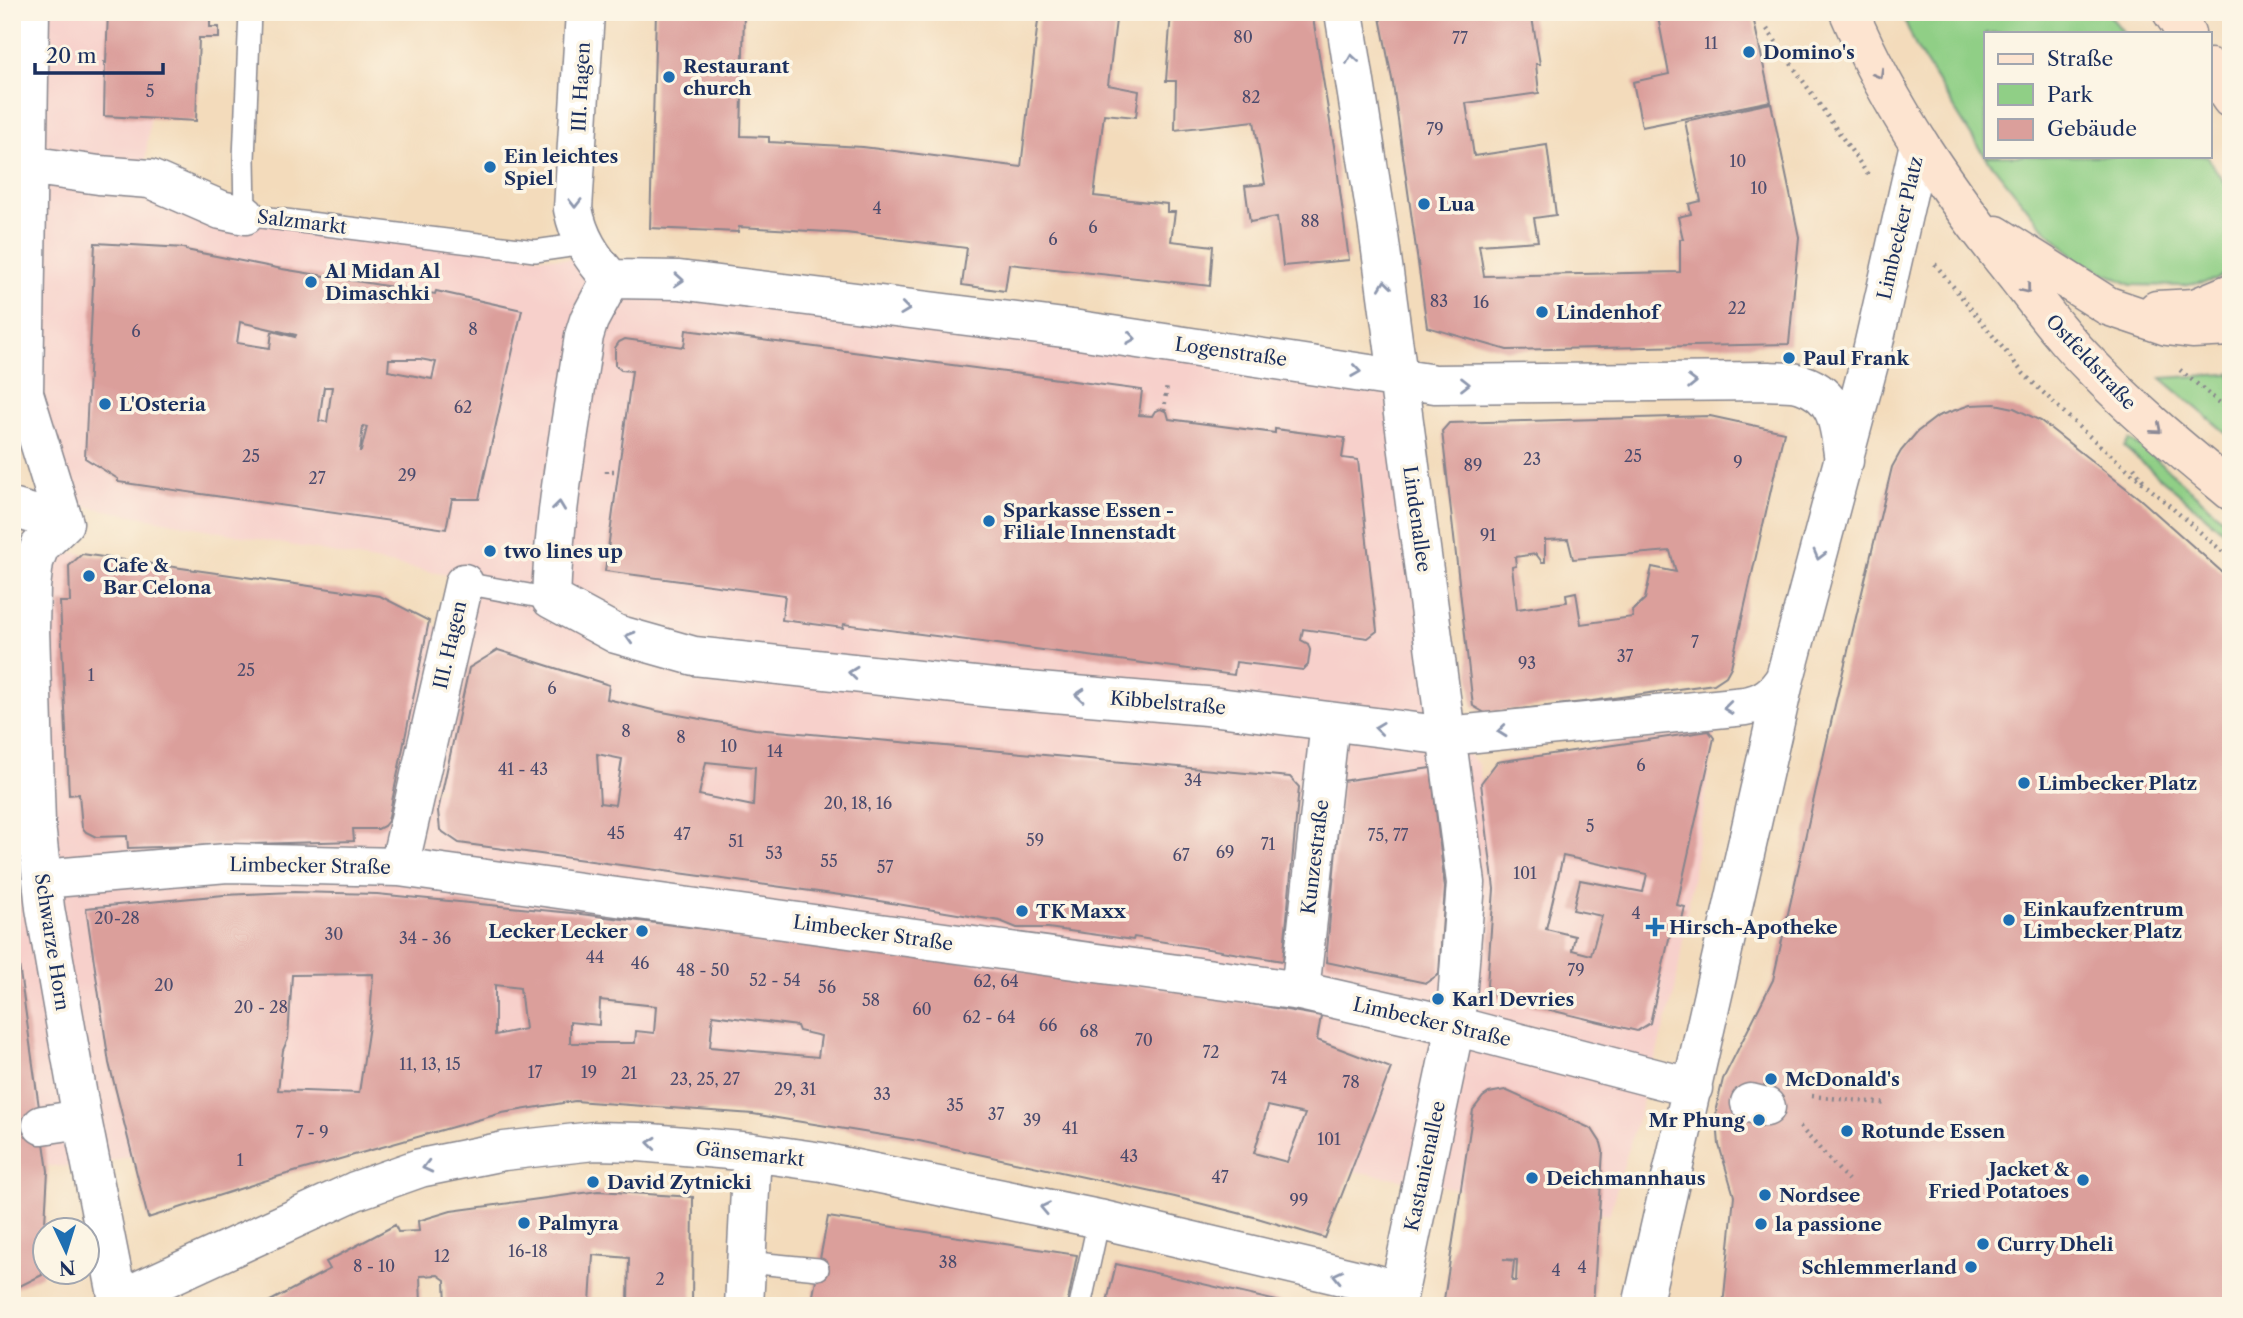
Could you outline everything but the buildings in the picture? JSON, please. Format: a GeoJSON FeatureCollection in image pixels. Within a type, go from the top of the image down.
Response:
{"type":"FeatureCollection","features":[{"type":"Feature","properties":{"kind":"main road","name":"Limbecker Platz"},"geometry":{"type":"LineString","coordinates":[[1849,12],[1865,49],[1919,144],[1968,216]]}},
{"type":"Feature","properties":{"kind":"main road"},"geometry":{"type":"LineString","coordinates":[[2172,12],[2185,32]]}},
{"type":"Feature","properties":{"kind":"main road"},"geometry":{"type":"LineString","coordinates":[[2212,71],[2231,99]]}},
{"type":"Feature","properties":{"kind":"main road"},"geometry":{"type":"LineString","coordinates":[[1968,216],[2095,300],[2168,326],[2192,330],[2231,327]]}},
{"type":"Feature","properties":{"kind":"main road","name":"Ostfeldstraße"},"geometry":{"type":"LineString","coordinates":[[1968,216],[2094,370],[2153,426],[2231,491]]}},
{"type":"Feature","properties":{"kind":"main road"},"geometry":{"type":"LineString","coordinates":[[2127,311],[2194,308],[2231,293]]}},
{"type":"Feature","properties":{"kind":"street"},"geometry":{"type":"LineString","coordinates":[[30,12],[24,393],[64,523]]}},
{"type":"Feature","properties":{"kind":"street","name":"III. Hagen"},"geometry":{"type":"LineString","coordinates":[[584,244],[573,209],[585,12]]}},
{"type":"Feature","properties":{"kind":"street","name":"Lindenallee"},"geometry":{"type":"LineString","coordinates":[[1344,12],[1363,121],[1465,883],[1455,1026]]}},
{"type":"Feature","properties":{"kind":"street","name":"Limbecker Platz"},"geometry":{"type":"LineString","coordinates":[[1642,1306],[1785,678],[1870,360],[1919,144]]}},
{"type":"Feature","properties":{"kind":"street","name":"Salzmarkt"},"geometry":{"type":"LineString","coordinates":[[27,164],[99,175],[150,179],[221,210],[245,215]]}},
{"type":"Feature","properties":{"kind":"street"},"geometry":{"type":"LineString","coordinates":[[551,598],[552,566],[564,466],[584,336],[589,320],[611,279],[584,244]]}},
{"type":"Feature","properties":{"kind":"street","name":"Logenstraße"},"geometry":{"type":"LineString","coordinates":[[611,279],[679,280],[1072,329],[1434,384],[1769,381],[1802,384],[1830,403],[1837,414],[1844,461]]}},
{"type":"Feature","properties":{"kind":"street"},"geometry":{"type":"LineString","coordinates":[[12,508],[64,523]]}},
{"type":"Feature","properties":{"kind":"street","name":"Schwarze Horn"},"geometry":{"type":"LineString","coordinates":[[64,523],[40,547],[34,562],[24,824],[33,899],[82,1119],[116,1303]]}},
{"type":"Feature","properties":{"kind":"street","name":"III. Hagen"},"geometry":{"type":"LineString","coordinates":[[399,867],[464,583]]}},
{"type":"Feature","properties":{"kind":"street","name":"Kibbelstraße"},"geometry":{"type":"LineString","coordinates":[[551,598],[616,634],[694,656],[993,688],[1218,707],[1447,736],[1758,704],[1769,697],[1785,678]]}},
{"type":"Feature","properties":{"kind":"street","name":"Kunzestraße"},"geometry":{"type":"LineString","coordinates":[[1300,991],[1331,722]]}},
{"type":"Feature","properties":{"kind":"street","name":"Limbecker Straße"},"geometry":{"type":"LineString","coordinates":[[33,899],[228,863],[399,867],[1300,991],[1455,1026],[1693,1088]]}},
{"type":"Feature","properties":{"kind":"street","name":"Kastanienallee"},"geometry":{"type":"LineString","coordinates":[[1396,1305],[1455,1026]]}},
{"type":"Feature","properties":{"kind":"street"},"geometry":{"type":"LineString","coordinates":[[41,1125],[82,1119]]}},
{"type":"Feature","properties":{"kind":"street","name":"Gänsemarkt"},"geometry":{"type":"LineString","coordinates":[[116,1303],[388,1178],[446,1162],[505,1151],[594,1141],[639,1142],[752,1152],[822,1162],[1099,1219],[1376,1284],[1391,1292],[1396,1305]]}},
{"type":"Feature","properties":{"kind":"street"},"geometry":{"type":"LineString","coordinates":[[744,1287],[752,1152]]}},
{"type":"Feature","properties":{"kind":"lane"},"geometry":{"type":"LineString","coordinates":[[245,215],[244,159],[250,12]]}},
{"type":"Feature","properties":{"kind":"lane","name":"Salzmarkt"},"geometry":{"type":"LineString","coordinates":[[245,215],[535,251],[584,244]]}},
{"type":"Feature","properties":{"kind":"lane","name":"III. Hagen"},"geometry":{"type":"LineString","coordinates":[[464,583],[551,598]]}},
{"type":"Feature","properties":{"kind":"lane"},"geometry":{"type":"LineString","coordinates":[[1080,1306],[1099,1219]]}},
{"type":"Feature","properties":{"kind":"lane"},"geometry":{"type":"LineString","coordinates":[[744,1287],[818,1269]]}},
{"type":"Feature","properties":{"kind":"path"},"geometry":{"type":"LineString","coordinates":[[1767,29],[1876,186]]}},
{"type":"Feature","properties":{"kind":"path"},"geometry":{"type":"LineString","coordinates":[[1931,258],[2023,373],[2081,429],[2231,559]]}},
{"type":"Feature","properties":{"kind":"path"},"geometry":{"type":"LineString","coordinates":[[2176,367],[2231,412]]}},
{"type":"Feature","properties":{"kind":"path"},"geometry":{"type":"LineString","coordinates":[[1164,411],[1168,373]]}},
{"type":"Feature","properties":{"kind":"path"},"geometry":{"type":"LineString","coordinates":[[606,484],[607,471],[618,471]]}},
{"type":"Feature","properties":{"kind":"path"},"geometry":{"type":"LineString","coordinates":[[1812,1096],[1888,1104]]}},
{"type":"Feature","properties":{"kind":"path"},"geometry":{"type":"LineString","coordinates":[[1771,1111],[1848,1180]]}},
{"type":"Feature","properties":{"kind":"shaded area"},"geometry":{"type":"Polygon","coordinates":[[[29,12],[161,12],[144,176],[219,214],[577,260],[1394,380],[1447,736],[1478,764],[1481,782],[1497,762],[1716,726],[1675,991],[1609,1215],[759,1069],[508,1064],[86,1167],[12,1165],[12,542],[380,596],[450,634],[418,787],[1300,929],[426,785],[467,586],[693,653],[468,579],[48,499],[27,163],[29,12]]]}},
{"type":"Feature","properties":{"kind":"green space"},"geometry":{"type":"Polygon","coordinates":[[[1901,12],[2107,12],[2123,32],[1984,32],[1984,154],[1916,47],[1901,12]]]}},
{"type":"Feature","properties":{"kind":"green space"},"geometry":{"type":"Polygon","coordinates":[[[1987,158],[2208,158],[2231,193],[2231,268],[2216,280],[2182,286],[2131,285],[2079,261],[2039,223],[1987,158]]]}},
{"type":"Feature","properties":{"kind":"green space"},"geometry":{"type":"Polygon","coordinates":[[[2231,373],[2231,437],[2161,378],[2227,374],[2231,373]]]}},
{"type":"Feature","properties":{"kind":"green space"},"geometry":{"type":"Polygon","coordinates":[[[2129,440],[2146,450],[2231,526],[2231,538],[2124,447],[2129,440]]]}},
{"type":"Feature","properties":{"kind":"place","name":"Domino's"},"geometry":{"type":"Point","coordinates":[1749,52]}},
{"type":"Feature","properties":{"kind":"place","name":"Restaurant church"},"geometry":{"type":"Point","coordinates":[669,77]}},
{"type":"Feature","properties":{"kind":"place","name":"Ein leichtes Spiel"},"geometry":{"type":"Point","coordinates":[490,167]}},
{"type":"Feature","properties":{"kind":"place","name":"Lua"},"geometry":{"type":"Point","coordinates":[1424,204]}},
{"type":"Feature","properties":{"kind":"place","name":"Al Midan Al Dimaschki"},"geometry":{"type":"Point","coordinates":[311,282]}},
{"type":"Feature","properties":{"kind":"place","name":"Lindenhof"},"geometry":{"type":"Point","coordinates":[1542,312]}},
{"type":"Feature","properties":{"kind":"place","name":"Paul Frank"},"geometry":{"type":"Point","coordinates":[1789,358]}},
{"type":"Feature","properties":{"kind":"place","name":"L'Osteria"},"geometry":{"type":"Point","coordinates":[105,404]}},
{"type":"Feature","properties":{"kind":"place","name":"Sparkasse Essen - Filiale Innenstadt"},"geometry":{"type":"Point","coordinates":[989,521]}},
{"type":"Feature","properties":{"kind":"place","name":"two lines up"},"geometry":{"type":"Point","coordinates":[490,551]}},
{"type":"Feature","properties":{"kind":"place","name":"Cafe & Bar Celona"},"geometry":{"type":"Point","coordinates":[89,576]}},
{"type":"Feature","properties":{"kind":"place","name":"Limbecker Platz"},"geometry":{"type":"Point","coordinates":[2024,783]}},
{"type":"Feature","properties":{"kind":"place","name":"TK Maxx"},"geometry":{"type":"Point","coordinates":[1022,911]}},
{"type":"Feature","properties":{"kind":"place","name":"Einkaufzentrum Limbecker Platz"},"geometry":{"type":"Point","coordinates":[2009,920]}},
{"type":"Feature","properties":{"kind":"place","name":"Hirsch-Apotheke"},"geometry":{"type":"Point","coordinates":[1655,927]}},
{"type":"Feature","properties":{"kind":"place","name":"Lecker Lecker"},"geometry":{"type":"Point","coordinates":[642,931]}},
{"type":"Feature","properties":{"kind":"place","name":"Karl Devries"},"geometry":{"type":"Point","coordinates":[1438,999]}},
{"type":"Feature","properties":{"kind":"place","name":"McDonald's"},"geometry":{"type":"Point","coordinates":[1771,1079]}},
{"type":"Feature","properties":{"kind":"place","name":"Mr Phung"},"geometry":{"type":"Point","coordinates":[1759,1120]}},
{"type":"Feature","properties":{"kind":"place","name":"Rotunde Essen"},"geometry":{"type":"Point","coordinates":[1847,1131]}},
{"type":"Feature","properties":{"kind":"place","name":"Deichmannhaus"},"geometry":{"type":"Point","coordinates":[1532,1178]}},
{"type":"Feature","properties":{"kind":"place","name":"Jacket & Fried Potatoes"},"geometry":{"type":"Point","coordinates":[2083,1180]}},
{"type":"Feature","properties":{"kind":"place","name":"David Zytnicki"},"geometry":{"type":"Point","coordinates":[593,1182]}},
{"type":"Feature","properties":{"kind":"place","name":"Nordsee"},"geometry":{"type":"Point","coordinates":[1765,1195]}},
{"type":"Feature","properties":{"kind":"place","name":"Palmyra"},"geometry":{"type":"Point","coordinates":[524,1223]}},
{"type":"Feature","properties":{"kind":"place","name":"la passione"},"geometry":{"type":"Point","coordinates":[1761,1224]}},
{"type":"Feature","properties":{"kind":"place","name":"Curry Dheli"},"geometry":{"type":"Point","coordinates":[1983,1244]}},
{"type":"Feature","properties":{"kind":"place","name":"Schlemmerland"},"geometry":{"type":"Point","coordinates":[1971,1267]}}]}
